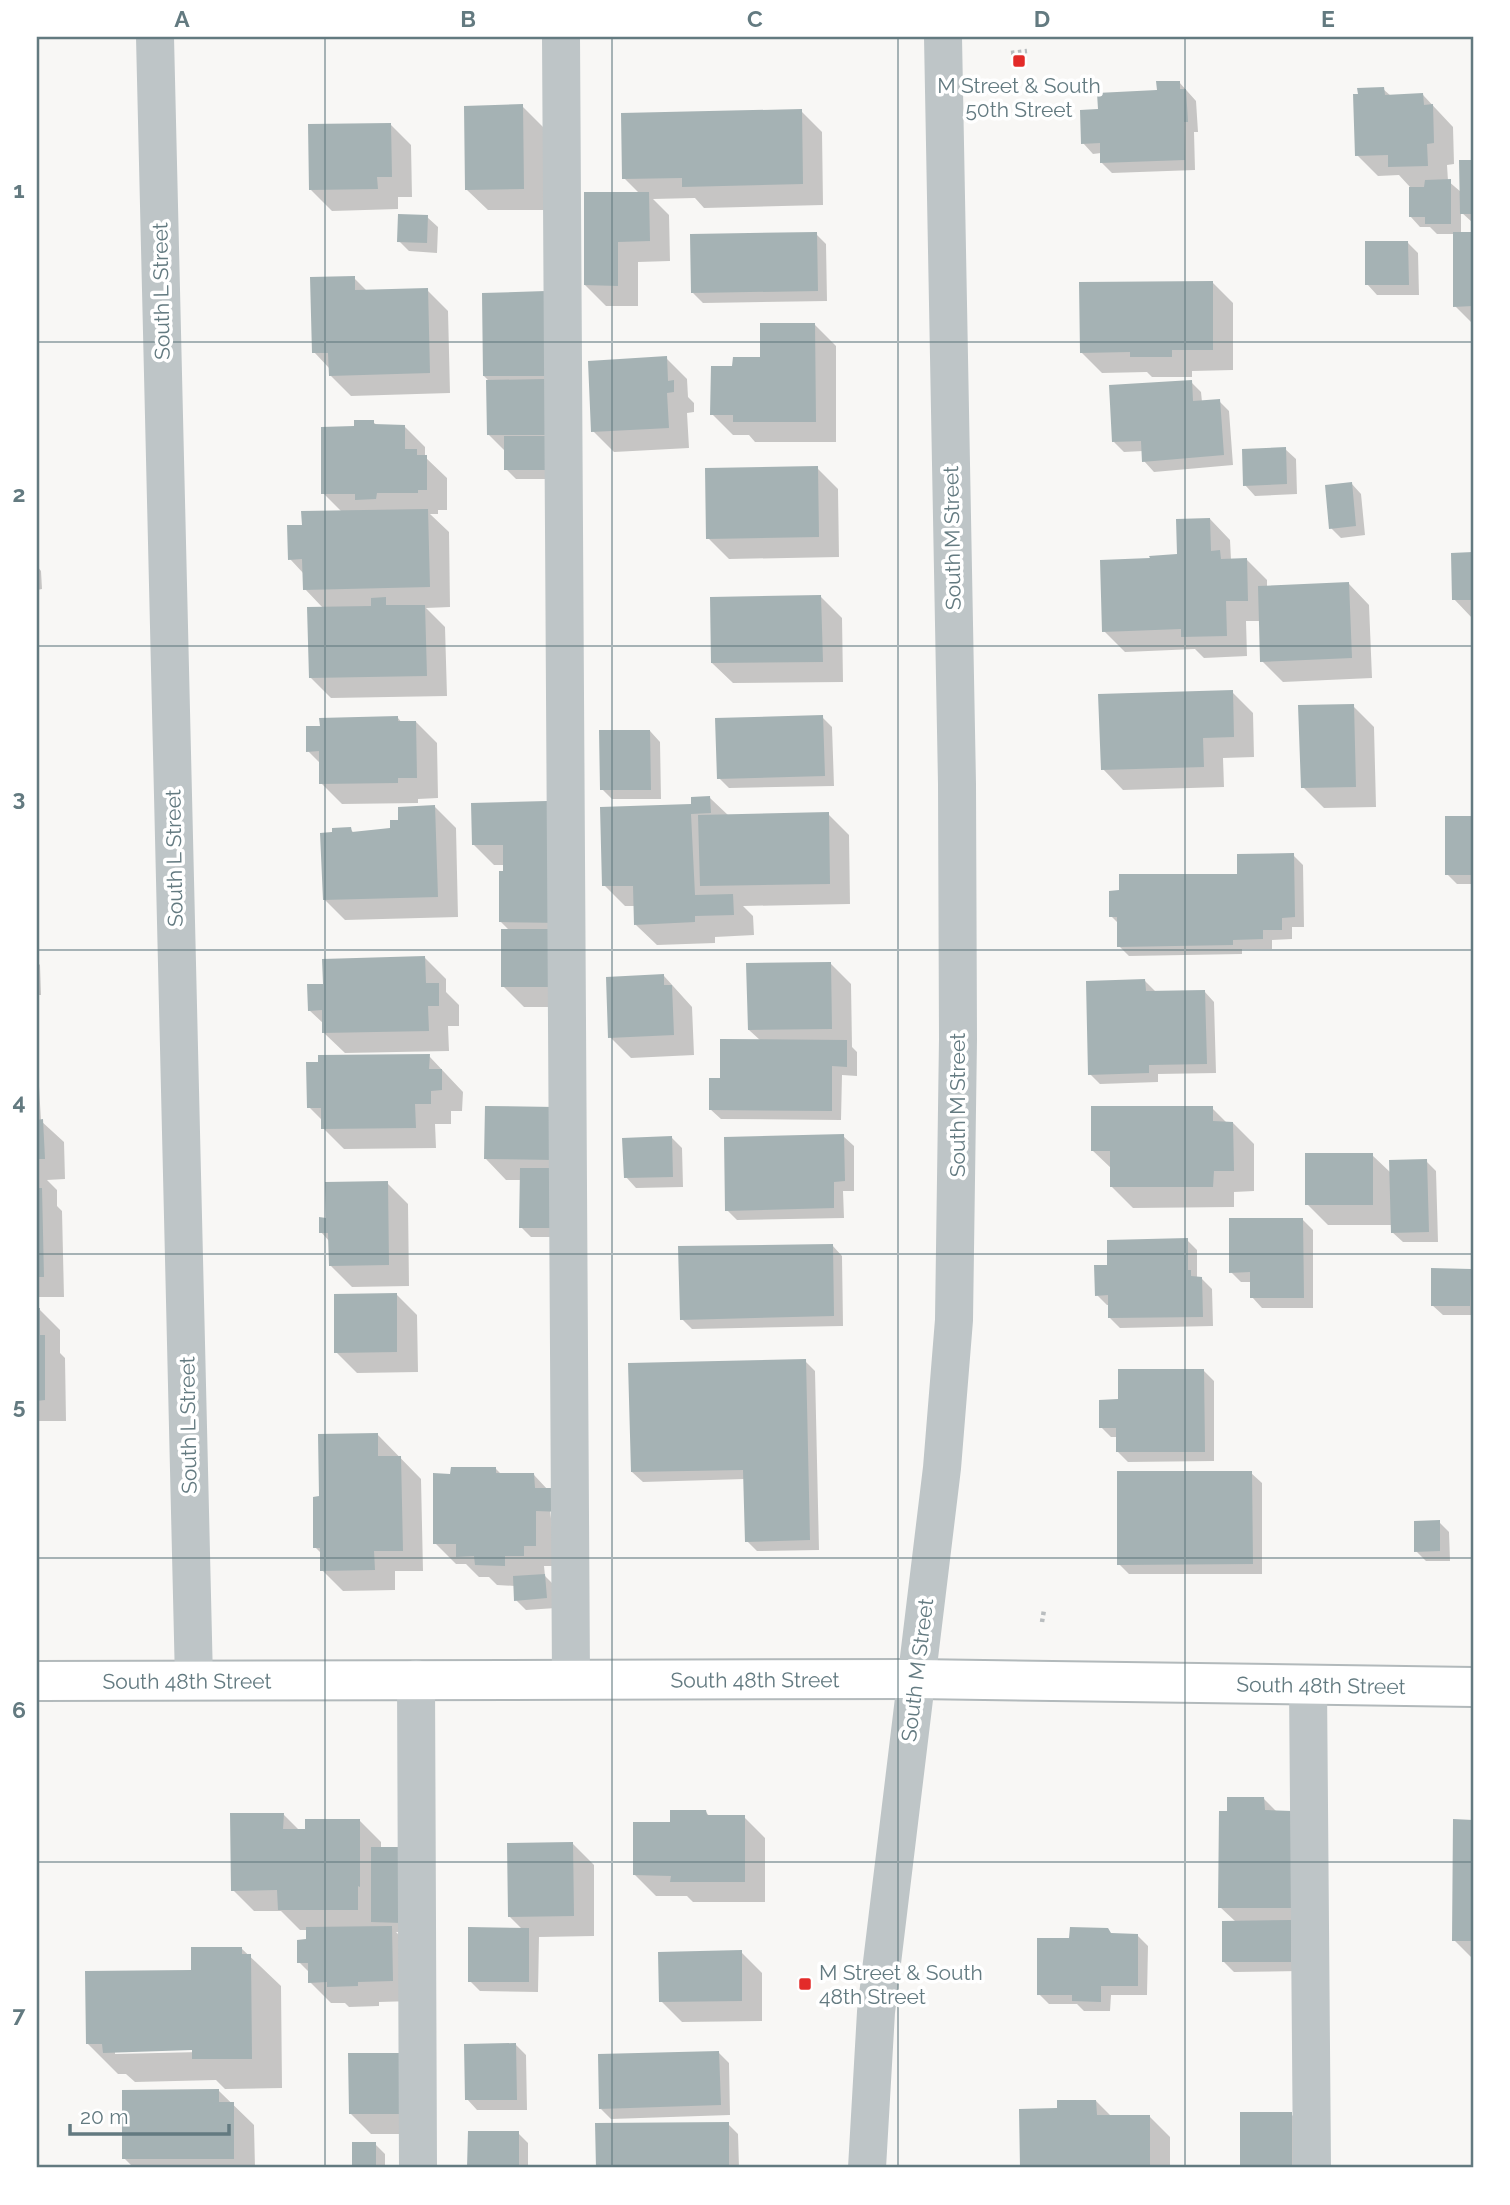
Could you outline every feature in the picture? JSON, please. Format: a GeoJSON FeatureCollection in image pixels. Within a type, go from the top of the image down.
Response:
{"type":"FeatureCollection","features":[{"type":"Feature","properties":{"kind":"main road","name":"South 48th Street"},"geometry":{"type":"LineString","coordinates":[[37,1681],[916,1679],[1473,1687]]}},
{"type":"Feature","properties":{"kind":"street","name":"South L Street"},"geometry":{"type":"LineString","coordinates":[[155,37],[194,1680]]}},
{"type":"Feature","properties":{"kind":"street"},"geometry":{"type":"LineString","coordinates":[[561,37],[571,1679]]}},
{"type":"Feature","properties":{"kind":"street","name":"South M Street"},"geometry":{"type":"LineString","coordinates":[[867,2168],[876,2012],[950,1386],[956,1248],[957,784],[943,37]]}},
{"type":"Feature","properties":{"kind":"street"},"geometry":{"type":"LineString","coordinates":[[416,1679],[418,2168]]}},
{"type":"Feature","properties":{"kind":"street"},"geometry":{"type":"LineString","coordinates":[[1308,1685],[1312,2168]]}},
{"type":"Feature","properties":{"kind":"path"},"geometry":{"type":"LineString","coordinates":[[1011,53],[1027,51]]}},
{"type":"Feature","properties":{"kind":"path"},"geometry":{"type":"LineString","coordinates":[[1042,1622],[1044,1610]]}},
{"type":"Feature","properties":{"kind":"building"},"geometry":{"type":"Polygon","coordinates":[[[1156,81],[1180,81],[1180,89],[1186,89],[1188,122],[1184,122],[1185,160],[1100,163],[1100,143],[1081,144],[1080,110],[1098,109],[1097,93],[1157,90],[1156,81]]]}},
{"type":"Feature","properties":{"kind":"building"},"geometry":{"type":"Polygon","coordinates":[[[1384,87],[1385,95],[1423,93],[1424,105],[1433,104],[1434,143],[1427,144],[1428,166],[1388,167],[1388,155],[1355,156],[1353,94],[1358,94],[1357,88],[1384,87]]]}},
{"type":"Feature","properties":{"kind":"building"},"geometry":{"type":"Polygon","coordinates":[[[523,104],[524,189],[465,190],[464,106],[523,104]]]}},
{"type":"Feature","properties":{"kind":"building"},"geometry":{"type":"Polygon","coordinates":[[[802,109],[803,184],[682,187],[682,178],[622,179],[621,113],[802,109]]]}},
{"type":"Feature","properties":{"kind":"building"},"geometry":{"type":"Polygon","coordinates":[[[391,123],[392,177],[377,177],[378,189],[309,190],[308,124],[391,123]]]}},
{"type":"Feature","properties":{"kind":"building"},"geometry":{"type":"Polygon","coordinates":[[[1459,160],[1473,160],[1473,214],[1460,214],[1459,160]]]}},
{"type":"Feature","properties":{"kind":"building"},"geometry":{"type":"Polygon","coordinates":[[[1451,179],[1451,224],[1425,224],[1425,217],[1409,217],[1409,187],[1424,187],[1425,180],[1451,179]]]}},
{"type":"Feature","properties":{"kind":"building"},"geometry":{"type":"Polygon","coordinates":[[[584,192],[649,192],[650,241],[618,242],[618,286],[584,285],[584,192]]]}},
{"type":"Feature","properties":{"kind":"building"},"geometry":{"type":"Polygon","coordinates":[[[398,214],[428,215],[427,243],[397,242],[398,214]]]}},
{"type":"Feature","properties":{"kind":"building"},"geometry":{"type":"Polygon","coordinates":[[[817,232],[818,291],[691,293],[690,234],[817,232]]]}},
{"type":"Feature","properties":{"kind":"building"},"geometry":{"type":"Polygon","coordinates":[[[1453,232],[1473,232],[1473,306],[1453,307],[1453,232]]]}},
{"type":"Feature","properties":{"kind":"building"},"geometry":{"type":"Polygon","coordinates":[[[1365,241],[1408,241],[1409,285],[1365,285],[1365,241]]]}},
{"type":"Feature","properties":{"kind":"building"},"geometry":{"type":"Polygon","coordinates":[[[355,276],[355,290],[428,288],[430,373],[329,376],[328,353],[312,353],[310,277],[355,276]]]}},
{"type":"Feature","properties":{"kind":"building"},"geometry":{"type":"Polygon","coordinates":[[[1213,281],[1213,350],[1172,350],[1172,357],[1130,357],[1130,352],[1080,353],[1079,282],[1213,281]]]}},
{"type":"Feature","properties":{"kind":"building"},"geometry":{"type":"Polygon","coordinates":[[[546,291],[547,376],[483,376],[482,293],[546,291]]]}},
{"type":"Feature","properties":{"kind":"building"},"geometry":{"type":"Polygon","coordinates":[[[760,323],[815,323],[816,422],[733,422],[733,415],[710,415],[711,366],[732,366],[733,357],[760,357],[760,323]]]}},
{"type":"Feature","properties":{"kind":"building"},"geometry":{"type":"Polygon","coordinates":[[[667,356],[668,381],[674,380],[674,392],[667,393],[669,428],[591,432],[588,361],[667,356]]]}},
{"type":"Feature","properties":{"kind":"building"},"geometry":{"type":"Polygon","coordinates":[[[546,379],[547,435],[487,435],[486,380],[546,379]]]}},
{"type":"Feature","properties":{"kind":"building"},"geometry":{"type":"Polygon","coordinates":[[[1192,380],[1193,401],[1220,399],[1224,455],[1142,462],[1141,441],[1112,442],[1109,385],[1192,380]]]}},
{"type":"Feature","properties":{"kind":"building"},"geometry":{"type":"Polygon","coordinates":[[[354,420],[405,425],[405,449],[417,449],[417,455],[427,455],[427,490],[418,490],[418,493],[377,493],[376,499],[355,500],[355,494],[321,494],[321,427],[354,426],[354,420]]]}},
{"type":"Feature","properties":{"kind":"building"},"geometry":{"type":"Polygon","coordinates":[[[504,436],[553,436],[552,470],[504,470],[504,436]]]}},
{"type":"Feature","properties":{"kind":"building"},"geometry":{"type":"Polygon","coordinates":[[[1286,447],[1287,484],[1243,486],[1242,449],[1286,447]]]}},
{"type":"Feature","properties":{"kind":"building"},"geometry":{"type":"Polygon","coordinates":[[[818,466],[819,537],[706,539],[705,468],[818,466]]]}},
{"type":"Feature","properties":{"kind":"building"},"geometry":{"type":"Polygon","coordinates":[[[1352,482],[1356,526],[1329,529],[1325,485],[1352,482]]]}},
{"type":"Feature","properties":{"kind":"building"},"geometry":{"type":"Polygon","coordinates":[[[428,509],[430,587],[303,590],[302,559],[288,560],[287,525],[302,525],[301,511],[428,509]]]}},
{"type":"Feature","properties":{"kind":"building"},"geometry":{"type":"Polygon","coordinates":[[[1210,518],[1211,551],[1220,550],[1221,559],[1247,558],[1248,601],[1226,601],[1227,636],[1181,637],[1181,629],[1102,632],[1100,560],[1177,554],[1176,519],[1210,518]]]}},
{"type":"Feature","properties":{"kind":"building"},"geometry":{"type":"Polygon","coordinates":[[[1473,552],[1473,600],[1452,600],[1451,553],[1473,552]]]}},
{"type":"Feature","properties":{"kind":"building"},"geometry":{"type":"Polygon","coordinates":[[[1349,582],[1352,658],[1260,662],[1258,586],[1349,582]]]}},
{"type":"Feature","properties":{"kind":"building"},"geometry":{"type":"Polygon","coordinates":[[[821,595],[823,662],[711,663],[710,597],[821,595]]]}},
{"type":"Feature","properties":{"kind":"building"},"geometry":{"type":"Polygon","coordinates":[[[386,597],[386,605],[425,605],[427,676],[309,678],[307,607],[371,606],[371,598],[386,597]]]}},
{"type":"Feature","properties":{"kind":"building"},"geometry":{"type":"Polygon","coordinates":[[[1233,690],[1234,737],[1203,738],[1204,767],[1101,770],[1098,694],[1233,690]]]}},
{"type":"Feature","properties":{"kind":"building"},"geometry":{"type":"Polygon","coordinates":[[[1354,704],[1356,787],[1301,788],[1298,705],[1354,704]]]}},
{"type":"Feature","properties":{"kind":"building"},"geometry":{"type":"Polygon","coordinates":[[[823,715],[825,776],[717,779],[715,718],[823,715]]]}},
{"type":"Feature","properties":{"kind":"building"},"geometry":{"type":"Polygon","coordinates":[[[398,716],[398,721],[416,721],[417,778],[398,778],[398,783],[319,784],[319,751],[306,752],[306,726],[320,726],[319,718],[398,716]]]}},
{"type":"Feature","properties":{"kind":"building"},"geometry":{"type":"Polygon","coordinates":[[[599,730],[650,730],[651,790],[600,790],[599,730]]]}},
{"type":"Feature","properties":{"kind":"building"},"geometry":{"type":"Polygon","coordinates":[[[710,796],[711,813],[691,814],[695,895],[733,894],[734,915],[695,916],[695,922],[634,925],[633,886],[602,886],[600,807],[691,804],[691,797],[710,796]]]}},
{"type":"Feature","properties":{"kind":"building"},"geometry":{"type":"Polygon","coordinates":[[[547,801],[563,923],[499,922],[499,871],[503,871],[503,845],[472,845],[471,803],[547,801]]]}},
{"type":"Feature","properties":{"kind":"building"},"geometry":{"type":"Polygon","coordinates":[[[435,805],[438,897],[323,900],[320,833],[332,832],[332,828],[351,827],[352,832],[390,828],[390,820],[398,820],[398,807],[435,805]]]}},
{"type":"Feature","properties":{"kind":"building"},"geometry":{"type":"Polygon","coordinates":[[[829,812],[830,884],[700,886],[698,815],[829,812]]]}},
{"type":"Feature","properties":{"kind":"building"},"geometry":{"type":"Polygon","coordinates":[[[1445,816],[1473,816],[1473,875],[1445,875],[1445,816]]]}},
{"type":"Feature","properties":{"kind":"building"},"geometry":{"type":"Polygon","coordinates":[[[1294,853],[1295,917],[1282,918],[1282,930],[1263,930],[1263,939],[1233,940],[1233,945],[1117,947],[1117,917],[1109,917],[1109,891],[1119,890],[1119,874],[1237,874],[1237,854],[1294,853]]]}},
{"type":"Feature","properties":{"kind":"building"},"geometry":{"type":"Polygon","coordinates":[[[501,929],[560,929],[560,987],[501,987],[501,929]]]}},
{"type":"Feature","properties":{"kind":"building"},"geometry":{"type":"Polygon","coordinates":[[[425,956],[426,983],[439,983],[439,1006],[428,1006],[429,1031],[322,1033],[322,1010],[308,1011],[307,984],[323,984],[322,959],[425,956]]]}},
{"type":"Feature","properties":{"kind":"building"},"geometry":{"type":"Polygon","coordinates":[[[831,962],[832,1029],[748,1030],[746,963],[831,962]]]}},
{"type":"Feature","properties":{"kind":"building"},"geometry":{"type":"Polygon","coordinates":[[[664,974],[664,985],[672,985],[674,1035],[608,1038],[606,977],[664,974]]]}},
{"type":"Feature","properties":{"kind":"building"},"geometry":{"type":"Polygon","coordinates":[[[1145,979],[1146,991],[1205,990],[1207,1064],[1149,1065],[1149,1073],[1088,1075],[1086,981],[1145,979]]]}},
{"type":"Feature","properties":{"kind":"building"},"geometry":{"type":"Polygon","coordinates":[[[720,1039],[847,1040],[847,1067],[832,1066],[832,1111],[709,1110],[709,1078],[720,1078],[720,1039]]]}},
{"type":"Feature","properties":{"kind":"building"},"geometry":{"type":"Polygon","coordinates":[[[430,1054],[429,1069],[442,1069],[442,1090],[431,1091],[431,1104],[415,1104],[416,1128],[321,1129],[321,1108],[307,1108],[306,1062],[318,1062],[318,1055],[430,1054]]]}},
{"type":"Feature","properties":{"kind":"building"},"geometry":{"type":"Polygon","coordinates":[[[485,1106],[555,1107],[554,1160],[484,1159],[485,1106]]]}},
{"type":"Feature","properties":{"kind":"building"},"geometry":{"type":"Polygon","coordinates":[[[1091,1106],[1213,1106],[1213,1121],[1233,1122],[1234,1171],[1214,1171],[1213,1187],[1110,1187],[1110,1151],[1091,1151],[1091,1106]]]}},
{"type":"Feature","properties":{"kind":"building"},"geometry":{"type":"Polygon","coordinates":[[[43,1119],[45,1159],[37,1159],[37,1120],[43,1119]]]}},
{"type":"Feature","properties":{"kind":"building"},"geometry":{"type":"Polygon","coordinates":[[[844,1134],[845,1181],[834,1182],[834,1208],[725,1211],[724,1137],[844,1134]]]}},
{"type":"Feature","properties":{"kind":"building"},"geometry":{"type":"Polygon","coordinates":[[[672,1136],[673,1177],[624,1178],[622,1138],[672,1136]]]}},
{"type":"Feature","properties":{"kind":"building"},"geometry":{"type":"Polygon","coordinates":[[[1305,1153],[1373,1153],[1373,1205],[1305,1205],[1305,1153]]]}},
{"type":"Feature","properties":{"kind":"building"},"geometry":{"type":"Polygon","coordinates":[[[1427,1159],[1429,1232],[1391,1233],[1389,1160],[1427,1159]]]}},
{"type":"Feature","properties":{"kind":"building"},"geometry":{"type":"Polygon","coordinates":[[[520,1168],[566,1168],[566,1228],[519,1228],[520,1168]]]}},
{"type":"Feature","properties":{"kind":"building"},"geometry":{"type":"Polygon","coordinates":[[[388,1181],[389,1265],[329,1266],[328,1233],[319,1233],[319,1217],[326,1218],[325,1182],[388,1181]]]}},
{"type":"Feature","properties":{"kind":"building"},"geometry":{"type":"Polygon","coordinates":[[[37,1188],[42,1188],[44,1277],[37,1277],[37,1188]]]}},
{"type":"Feature","properties":{"kind":"building"},"geometry":{"type":"Polygon","coordinates":[[[1229,1218],[1303,1218],[1304,1298],[1250,1298],[1250,1272],[1229,1273],[1229,1218]]]}},
{"type":"Feature","properties":{"kind":"building"},"geometry":{"type":"Polygon","coordinates":[[[1188,1238],[1188,1270],[1191,1270],[1191,1276],[1202,1277],[1203,1317],[1108,1318],[1108,1295],[1095,1296],[1094,1265],[1107,1265],[1107,1240],[1188,1238]]]}},
{"type":"Feature","properties":{"kind":"building"},"geometry":{"type":"Polygon","coordinates":[[[833,1244],[834,1316],[680,1320],[678,1246],[833,1244]]]}},
{"type":"Feature","properties":{"kind":"building"},"geometry":{"type":"Polygon","coordinates":[[[1431,1268],[1471,1269],[1470,1306],[1431,1306],[1431,1268]]]}},
{"type":"Feature","properties":{"kind":"building"},"geometry":{"type":"Polygon","coordinates":[[[397,1293],[397,1352],[334,1353],[334,1294],[397,1293]]]}},
{"type":"Feature","properties":{"kind":"building"},"geometry":{"type":"Polygon","coordinates":[[[37,1308],[40,1308],[40,1335],[45,1335],[45,1400],[37,1401],[37,1308]]]}},
{"type":"Feature","properties":{"kind":"building"},"geometry":{"type":"Polygon","coordinates":[[[806,1359],[810,1540],[745,1542],[743,1470],[631,1472],[628,1363],[806,1359]]]}},
{"type":"Feature","properties":{"kind":"building"},"geometry":{"type":"Polygon","coordinates":[[[1118,1369],[1204,1369],[1205,1452],[1116,1452],[1116,1428],[1099,1428],[1099,1400],[1118,1399],[1118,1369]]]}},
{"type":"Feature","properties":{"kind":"building"},"geometry":{"type":"Polygon","coordinates":[[[378,1433],[378,1456],[401,1456],[403,1551],[374,1551],[375,1570],[320,1571],[320,1548],[313,1548],[313,1497],[319,1496],[318,1434],[378,1433]]]}},
{"type":"Feature","properties":{"kind":"building"},"geometry":{"type":"Polygon","coordinates":[[[451,1467],[496,1467],[496,1473],[534,1473],[535,1488],[562,1488],[562,1512],[536,1511],[536,1546],[524,1546],[524,1556],[505,1556],[505,1566],[475,1565],[474,1556],[456,1557],[456,1544],[433,1544],[433,1473],[450,1474],[451,1467]]]}},
{"type":"Feature","properties":{"kind":"building"},"geometry":{"type":"Polygon","coordinates":[[[1117,1471],[1252,1471],[1253,1564],[1117,1565],[1117,1471]]]}},
{"type":"Feature","properties":{"kind":"building"},"geometry":{"type":"Polygon","coordinates":[[[1440,1520],[1440,1551],[1414,1552],[1414,1521],[1440,1520]]]}},
{"type":"Feature","properties":{"kind":"building"},"geometry":{"type":"Polygon","coordinates":[[[545,1574],[547,1598],[514,1601],[513,1576],[545,1574]]]}},
{"type":"Feature","properties":{"kind":"building"},"geometry":{"type":"Polygon","coordinates":[[[1227,1797],[1264,1797],[1265,1810],[1292,1811],[1292,1908],[1218,1908],[1219,1811],[1227,1811],[1227,1797]]]}},
{"type":"Feature","properties":{"kind":"building"},"geometry":{"type":"Polygon","coordinates":[[[670,1810],[706,1810],[707,1815],[745,1815],[745,1882],[670,1882],[671,1876],[633,1875],[633,1822],[670,1822],[670,1810]]]}},
{"type":"Feature","properties":{"kind":"building"},"geometry":{"type":"Polygon","coordinates":[[[230,1813],[284,1813],[283,1829],[305,1829],[305,1819],[360,1819],[358,1910],[278,1910],[277,1890],[231,1891],[230,1813]]]}},
{"type":"Feature","properties":{"kind":"building"},"geometry":{"type":"Polygon","coordinates":[[[1453,1819],[1473,1820],[1473,1941],[1452,1941],[1453,1819]]]}},
{"type":"Feature","properties":{"kind":"building"},"geometry":{"type":"Polygon","coordinates":[[[573,1842],[574,1916],[508,1917],[507,1843],[573,1842]]]}},
{"type":"Feature","properties":{"kind":"building"},"geometry":{"type":"Polygon","coordinates":[[[371,1847],[402,1847],[402,1923],[371,1922],[371,1847]]]}},
{"type":"Feature","properties":{"kind":"building"},"geometry":{"type":"Polygon","coordinates":[[[1291,1920],[1291,1962],[1222,1962],[1222,1921],[1291,1920]]]}},
{"type":"Feature","properties":{"kind":"building"},"geometry":{"type":"Polygon","coordinates":[[[392,1926],[393,1981],[358,1982],[358,1986],[327,1987],[327,1982],[308,1983],[308,1963],[297,1963],[297,1940],[306,1939],[306,1927],[392,1926]]]}},
{"type":"Feature","properties":{"kind":"building"},"geometry":{"type":"Polygon","coordinates":[[[468,1927],[529,1928],[529,1982],[468,1982],[468,1927]]]}},
{"type":"Feature","properties":{"kind":"building"},"geometry":{"type":"Polygon","coordinates":[[[1070,1927],[1108,1928],[1111,1933],[1138,1934],[1138,1986],[1101,1986],[1101,2002],[1072,2001],[1072,1995],[1037,1995],[1037,1938],[1069,1938],[1070,1927]]]}},
{"type":"Feature","properties":{"kind":"building"},"geometry":{"type":"Polygon","coordinates":[[[191,1947],[242,1947],[242,1954],[251,1954],[252,2059],[192,2059],[192,2050],[103,2053],[102,2044],[86,2044],[85,1971],[191,1970],[191,1947]]]}},
{"type":"Feature","properties":{"kind":"building"},"geometry":{"type":"Polygon","coordinates":[[[742,1950],[742,2001],[659,2002],[658,1952],[742,1950]]]}},
{"type":"Feature","properties":{"kind":"building"},"geometry":{"type":"Polygon","coordinates":[[[516,2043],[517,2100],[465,2100],[464,2044],[516,2043]]]}},
{"type":"Feature","properties":{"kind":"building"},"geometry":{"type":"Polygon","coordinates":[[[719,2051],[721,2105],[599,2109],[598,2054],[719,2051]]]}},
{"type":"Feature","properties":{"kind":"building"},"geometry":{"type":"Polygon","coordinates":[[[348,2053],[405,2053],[406,2114],[349,2114],[348,2053]]]}},
{"type":"Feature","properties":{"kind":"building"},"geometry":{"type":"Polygon","coordinates":[[[219,2089],[219,2102],[234,2102],[234,2159],[122,2159],[122,2090],[219,2089]]]}},
{"type":"Feature","properties":{"kind":"building"},"geometry":{"type":"Polygon","coordinates":[[[1057,2100],[1096,2100],[1097,2115],[1150,2115],[1150,2168],[1020,2168],[1019,2109],[1057,2108],[1057,2100]]]}},
{"type":"Feature","properties":{"kind":"building"},"geometry":{"type":"Polygon","coordinates":[[[1240,2112],[1292,2112],[1292,2168],[1240,2168],[1240,2112]]]}},
{"type":"Feature","properties":{"kind":"building"},"geometry":{"type":"Polygon","coordinates":[[[729,2122],[729,2168],[596,2168],[595,2123],[729,2122]]]}},
{"type":"Feature","properties":{"kind":"building"},"geometry":{"type":"Polygon","coordinates":[[[468,2131],[519,2131],[519,2168],[467,2168],[468,2131]]]}},
{"type":"Feature","properties":{"kind":"building"},"geometry":{"type":"Polygon","coordinates":[[[352,2142],[376,2142],[376,2168],[352,2168],[352,2142]]]}},
{"type":"Feature","properties":{"kind":"place","name":"M Street & South 50th Street"},"geometry":{"type":"Point","coordinates":[1019,61]}},
{"type":"Feature","properties":{"kind":"place","name":"M Street & South 48th Street"},"geometry":{"type":"Point","coordinates":[805,1984]}}]}
